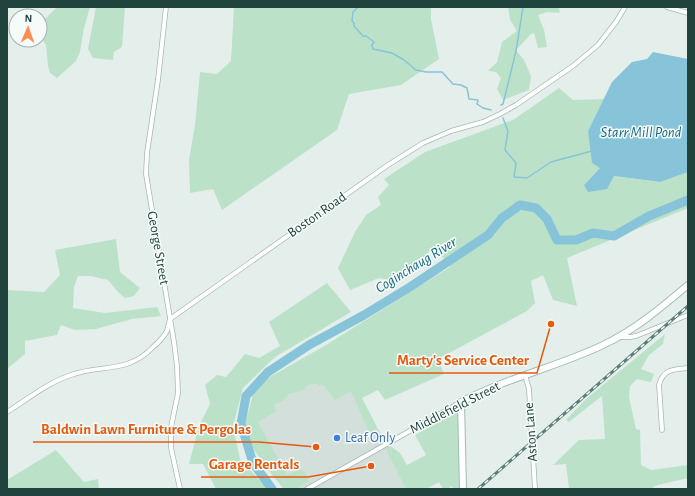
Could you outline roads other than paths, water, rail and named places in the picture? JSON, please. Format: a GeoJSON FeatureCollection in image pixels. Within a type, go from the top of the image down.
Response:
{"type":"FeatureCollection","features":[{"type":"Feature","properties":{"kind":"main road","name":"Middlefield Street"},"geometry":{"type":"LineString","coordinates":[[461,402],[488,389],[603,346],[656,312],[688,285]]}},
{"type":"Feature","properties":{"kind":"main road"},"geometry":{"type":"LineString","coordinates":[[461,402],[463,489]]}},
{"type":"Feature","properties":{"kind":"street","name":"George Street"},"geometry":{"type":"LineString","coordinates":[[166,7],[158,80],[147,153],[146,174],[178,366],[178,393],[171,427],[171,448],[180,489]]}},
{"type":"Feature","properties":{"kind":"street","name":"Boston Road"},"geometry":{"type":"LineString","coordinates":[[7,412],[49,384],[60,379],[82,371],[121,366],[141,358],[155,346],[166,331],[170,319],[388,165],[423,143],[451,131],[483,122],[500,114],[516,105],[573,66],[598,46],[625,7]]}},
{"type":"Feature","properties":{"kind":"street"},"geometry":{"type":"LineString","coordinates":[[667,7],[688,13]]}},
{"type":"Feature","properties":{"kind":"street"},"geometry":{"type":"LineString","coordinates":[[619,337],[636,336],[688,315]]}},
{"type":"Feature","properties":{"kind":"street"},"geometry":{"type":"LineString","coordinates":[[662,430],[659,385],[661,379],[666,372],[673,369],[688,368]]}},
{"type":"Feature","properties":{"kind":"street","name":"Aston Lane"},"geometry":{"type":"LineString","coordinates":[[525,375],[529,389],[535,489]]}},
{"type":"Feature","properties":{"kind":"street","name":"Middlefield Street"},"geometry":{"type":"LineString","coordinates":[[307,489],[461,402]]}},
{"type":"Feature","properties":{"kind":"water","name":"Starr Mill Pond"},"geometry":{"type":"Polygon","coordinates":[[[653,52],[688,59],[688,172],[660,182],[614,176],[607,189],[588,192],[584,185],[600,168],[592,163],[588,131],[612,82],[632,62],[647,59],[653,52]]]}},
{"type":"Feature","properties":{"kind":"waterway"},"geometry":{"type":"LineString","coordinates":[[358,7],[353,12],[352,21],[354,26],[363,36],[366,36],[374,42],[372,45],[373,49],[392,53],[404,60],[416,70],[426,72],[442,72],[453,84],[461,85],[467,88],[469,99],[478,100],[477,104],[483,108],[491,110]]}},
{"type":"Feature","properties":{"kind":"waterway"},"geometry":{"type":"LineString","coordinates":[[501,105],[503,104],[516,51],[523,7]]}},
{"type":"Feature","properties":{"kind":"waterway"},"geometry":{"type":"LineString","coordinates":[[503,118],[508,131],[505,150],[516,163],[514,177],[527,178],[551,162],[592,151]]}},
{"type":"Feature","properties":{"kind":"waterway","name":"Coginchaug River"},"geometry":{"type":"LineString","coordinates":[[272,489],[253,463],[241,424],[246,396],[268,372],[309,345],[364,315],[410,287],[488,235],[502,218],[520,205],[536,208],[547,219],[557,240],[576,240],[593,233],[614,236],[649,216],[688,200]]}},
{"type":"Feature","properties":{"kind":"railway"},"geometry":{"type":"LineString","coordinates":[[478,489],[688,306]]}},
{"type":"Feature","properties":{"kind":"place","name":"Marty's Service Center"},"geometry":{"type":"Point","coordinates":[551,324]}},
{"type":"Feature","properties":{"kind":"place","name":"Leaf Only"},"geometry":{"type":"Point","coordinates":[337,438]}},
{"type":"Feature","properties":{"kind":"place","name":"Baldwin Lawn Furniture & Pergolas"},"geometry":{"type":"Point","coordinates":[316,447]}},
{"type":"Feature","properties":{"kind":"place","name":"Garage Rentals"},"geometry":{"type":"Point","coordinates":[371,466]}}]}
